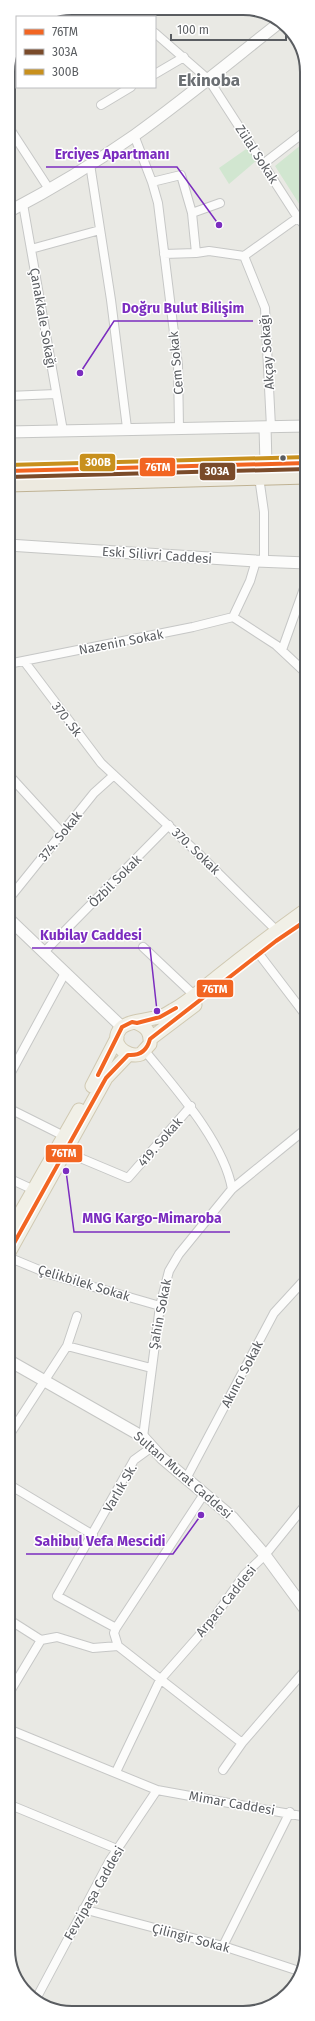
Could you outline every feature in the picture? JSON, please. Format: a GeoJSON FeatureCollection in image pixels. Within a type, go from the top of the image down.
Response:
{"type":"FeatureCollection","features":[{"type":"Feature","properties":{"kind":"highway"},"geometry":{"type":"LineString","coordinates":[[15,471],[300,463]]}},
{"type":"Feature","properties":{"kind":"highway"},"geometry":{"type":"LineString","coordinates":[[15,484],[300,476]]}},
{"type":"Feature","properties":{"kind":"main road"},"geometry":{"type":"LineString","coordinates":[[15,208],[49,190],[134,135],[209,80],[276,26]]}},
{"type":"Feature","properties":{"kind":"main road"},"geometry":{"type":"LineString","coordinates":[[15,432],[127,428],[300,426]]}},
{"type":"Feature","properties":{"kind":"main road"},"geometry":{"type":"LineString","coordinates":[[266,464],[268,427]]}},
{"type":"Feature","properties":{"kind":"main road","name":"Eski Silivri Caddesi"},"geometry":{"type":"LineString","coordinates":[[15,545],[260,562],[300,563]]}},
{"type":"Feature","properties":{"kind":"main road"},"geometry":{"type":"LineString","coordinates":[[15,1223],[108,1058],[120,1032],[132,1022],[137,1023],[160,1017],[179,1007],[276,930],[300,914]]}},
{"type":"Feature","properties":{"kind":"main road"},"geometry":{"type":"LineString","coordinates":[[15,925],[64,973],[120,1032],[121,1050],[128,1055],[137,1055],[147,1045],[259,954],[300,925]]}},
{"type":"Feature","properties":{"kind":"main road"},"geometry":{"type":"LineString","coordinates":[[137,1023],[147,1029],[147,1045]]}},
{"type":"Feature","properties":{"kind":"main road"},"geometry":{"type":"LineString","coordinates":[[15,1243],[106,1078],[128,1055]]}},
{"type":"Feature","properties":{"kind":"main road","name":"Sultan Murat Caddesi"},"geometry":{"type":"LineString","coordinates":[[15,1364],[142,1437],[204,1494],[233,1518],[265,1555],[300,1602]]}},
{"type":"Feature","properties":{"kind":"street","name":"Zülal Sokak"},"geometry":{"type":"LineString","coordinates":[[156,34],[209,80],[298,218]]}},
{"type":"Feature","properties":{"kind":"street"},"geometry":{"type":"LineString","coordinates":[[156,73],[184,57]]}},
{"type":"Feature","properties":{"kind":"street"},"geometry":{"type":"LineString","coordinates":[[101,105],[129,88]]}},
{"type":"Feature","properties":{"kind":"street","name":"Cem Sokak"},"geometry":{"type":"LineString","coordinates":[[134,135],[152,182],[158,203],[178,365],[180,428]]}},
{"type":"Feature","properties":{"kind":"street"},"geometry":{"type":"LineString","coordinates":[[263,164],[300,135]]}},
{"type":"Feature","properties":{"kind":"street"},"geometry":{"type":"LineString","coordinates":[[15,137],[49,190]]}},
{"type":"Feature","properties":{"kind":"street"},"geometry":{"type":"LineString","coordinates":[[90,164],[111,300],[127,428]]}},
{"type":"Feature","properties":{"kind":"street"},"geometry":{"type":"LineString","coordinates":[[152,182],[181,175],[192,213],[196,253]]}},
{"type":"Feature","properties":{"kind":"street"},"geometry":{"type":"LineString","coordinates":[[192,213],[220,203]]}},
{"type":"Feature","properties":{"kind":"street","name":"Çanakkale Sokağı"},"geometry":{"type":"LineString","coordinates":[[23,204],[63,431]]}},
{"type":"Feature","properties":{"kind":"street"},"geometry":{"type":"LineString","coordinates":[[164,254],[209,252],[244,256],[298,218]]}},
{"type":"Feature","properties":{"kind":"street"},"geometry":{"type":"LineString","coordinates":[[32,249],[100,230]]}},
{"type":"Feature","properties":{"kind":"street","name":"Akçay Sokağı"},"geometry":{"type":"LineString","coordinates":[[244,256],[265,308],[268,427]]}},
{"type":"Feature","properties":{"kind":"street"},"geometry":{"type":"LineString","coordinates":[[15,396],[56,394]]}},
{"type":"Feature","properties":{"kind":"street"},"geometry":{"type":"LineString","coordinates":[[258,477],[264,512],[260,562],[233,617],[282,650],[300,667]]}},
{"type":"Feature","properties":{"kind":"street"},"geometry":{"type":"LineString","coordinates":[[282,650],[300,600]]}},
{"type":"Feature","properties":{"kind":"street","name":"Nazenin Sokak"},"geometry":{"type":"LineString","coordinates":[[15,663],[193,627],[233,617]]}},
{"type":"Feature","properties":{"kind":"street","name":"370 .Sk"},"geometry":{"type":"LineString","coordinates":[[24,661],[97,757],[114,775]]}},
{"type":"Feature","properties":{"kind":"street","name":"370. Sokak"},"geometry":{"type":"LineString","coordinates":[[114,775],[169,825],[276,930]]}},
{"type":"Feature","properties":{"kind":"street","name":"374. Sokak"},"geometry":{"type":"LineString","coordinates":[[15,891],[94,793],[114,775]]}},
{"type":"Feature","properties":{"kind":"street"},"geometry":{"type":"LineString","coordinates":[[15,782],[62,833]]}},
{"type":"Feature","properties":{"kind":"street","name":"Özbil Sokak"},"geometry":{"type":"LineString","coordinates":[[43,953],[169,825]]}},
{"type":"Feature","properties":{"kind":"street"},"geometry":{"type":"LineString","coordinates":[[143,947],[194,995]]}},
{"type":"Feature","properties":{"kind":"street"},"geometry":{"type":"LineString","coordinates":[[259,954],[300,1008]]}},
{"type":"Feature","properties":{"kind":"street"},"geometry":{"type":"LineString","coordinates":[[15,1065],[64,973]]}},
{"type":"Feature","properties":{"kind":"street"},"geometry":{"type":"LineString","coordinates":[[147,1045],[191,1106],[229,1173],[232,1189]]}},
{"type":"Feature","properties":{"kind":"street","name":"419. Sokak"},"geometry":{"type":"LineString","coordinates":[[66,1152],[128,1178],[191,1106]]}},
{"type":"Feature","properties":{"kind":"street"},"geometry":{"type":"LineString","coordinates":[[15,1112],[64,1136]]}},
{"type":"Feature","properties":{"kind":"street","name":"Şahin Sokak"},"geometry":{"type":"LineString","coordinates":[[142,1437],[160,1306],[169,1271],[179,1254],[232,1189],[300,1134]]}},
{"type":"Feature","properties":{"kind":"street"},"geometry":{"type":"LineString","coordinates":[[15,1181],[34,1190]]}},
{"type":"Feature","properties":{"kind":"street","name":"Çelikbilek Sokak"},"geometry":{"type":"LineString","coordinates":[[15,1259],[49,1274],[160,1306]]}},
{"type":"Feature","properties":{"kind":"street","name":"Akıncı Sokak"},"geometry":{"type":"LineString","coordinates":[[187,1477],[274,1313],[300,1285]]}},
{"type":"Feature","properties":{"kind":"street"},"geometry":{"type":"LineString","coordinates":[[15,1426],[43,1380],[67,1346],[77,1316]]}},
{"type":"Feature","properties":{"kind":"street"},"geometry":{"type":"LineString","coordinates":[[67,1346],[151,1368]]}},
{"type":"Feature","properties":{"kind":"street","name":"Varlık Sk."},"geometry":{"type":"LineString","coordinates":[[116,1628],[57,1596],[134,1460],[152,1447]]}},
{"type":"Feature","properties":{"kind":"street"},"geometry":{"type":"LineString","coordinates":[[15,1488],[93,1534]]}},
{"type":"Feature","properties":{"kind":"street"},"geometry":{"type":"LineString","coordinates":[[204,1494],[114,1633],[118,1646],[242,1743]]}},
{"type":"Feature","properties":{"kind":"street","name":"Arpacı Caddesi"},"geometry":{"type":"LineString","coordinates":[[116,1772],[160,1680],[211,1622],[244,1575],[265,1555],[300,1511]]}},
{"type":"Feature","properties":{"kind":"street"},"geometry":{"type":"LineString","coordinates":[[15,1623],[42,1640],[58,1637],[93,1648],[118,1646]]}},
{"type":"Feature","properties":{"kind":"street"},"geometry":{"type":"LineString","coordinates":[[15,1684],[42,1640]]}},
{"type":"Feature","properties":{"kind":"street"},"geometry":{"type":"LineString","coordinates":[[223,1770],[242,1743],[300,1676]]}},
{"type":"Feature","properties":{"kind":"street"},"geometry":{"type":"LineString","coordinates":[[15,1732],[116,1772]]}},
{"type":"Feature","properties":{"kind":"street","name":"Mimar Caddesi"},"geometry":{"type":"LineString","coordinates":[[116,1772],[157,1790],[300,1815]]}},
{"type":"Feature","properties":{"kind":"street","name":"Fevzipaşa Caddesi"},"geometry":{"type":"LineString","coordinates":[[38,1995],[82,1909],[117,1849],[157,1790]]}},
{"type":"Feature","properties":{"kind":"street"},"geometry":{"type":"LineString","coordinates":[[15,1807],[117,1849]]}},
{"type":"Feature","properties":{"kind":"street"},"geometry":{"type":"LineString","coordinates":[[223,1946],[290,1812]]}},
{"type":"Feature","properties":{"kind":"street","name":"Çilingir Sokak"},"geometry":{"type":"LineString","coordinates":[[82,1909],[223,1946],[296,1970]]}},
{"type":"Feature","properties":{"kind":"green space"},"geometry":{"type":"Polygon","coordinates":[[[300,146],[300,205],[275,166],[300,146]]]}},
{"type":"Feature","properties":{"kind":"green space"},"geometry":{"type":"Polygon","coordinates":[[[249,147],[256,161],[229,184],[219,168],[249,147]]]}},
{"type":"Feature","properties":{"kind":"transit line","name":"300B"},"geometry":{"type":"LineString","coordinates":[[15,465],[300,457]]}},
{"type":"Feature","properties":{"kind":"transit line","name":"76TM"},"geometry":{"type":"LineString","coordinates":[[15,471],[300,463]]}},
{"type":"Feature","properties":{"kind":"transit line","name":"303A"},"geometry":{"type":"LineString","coordinates":[[15,477],[300,469]]}},
{"type":"Feature","properties":{"kind":"transit line","name":"76TM"},"geometry":{"type":"LineString","coordinates":[[15,1241],[106,1078],[128,1055],[136,1055],[145,1050],[150,1039],[276,941],[300,925]]}},
{"type":"Feature","properties":{"kind":"transit line","name":"76TM"},"geometry":{"type":"LineString","coordinates":[[98,1075],[122,1027],[132,1022],[137,1023],[160,1017],[176,1008]]}},
{"type":"Feature","properties":{"kind":"place","name":"Erciyes Apartmanı"},"geometry":{"type":"Point","coordinates":[219,225]}},
{"type":"Feature","properties":{"kind":"place","name":"Doğru Bulut Bilişim"},"geometry":{"type":"Point","coordinates":[80,373]}},
{"type":"Feature","properties":{"kind":"place","name":"Kubilay Caddesi"},"geometry":{"type":"Point","coordinates":[157,1011]}},
{"type":"Feature","properties":{"kind":"place","name":"MNG Kargo-Mimaroba"},"geometry":{"type":"Point","coordinates":[66,1171]}},
{"type":"Feature","properties":{"kind":"place","name":"Sahibul Vefa Mescidi"},"geometry":{"type":"Point","coordinates":[201,1515]}},
{"type":"Feature","properties":{"kind":"district","name":"Ekinoba"},"geometry":{"type":"Point","coordinates":[209,80]}}]}
